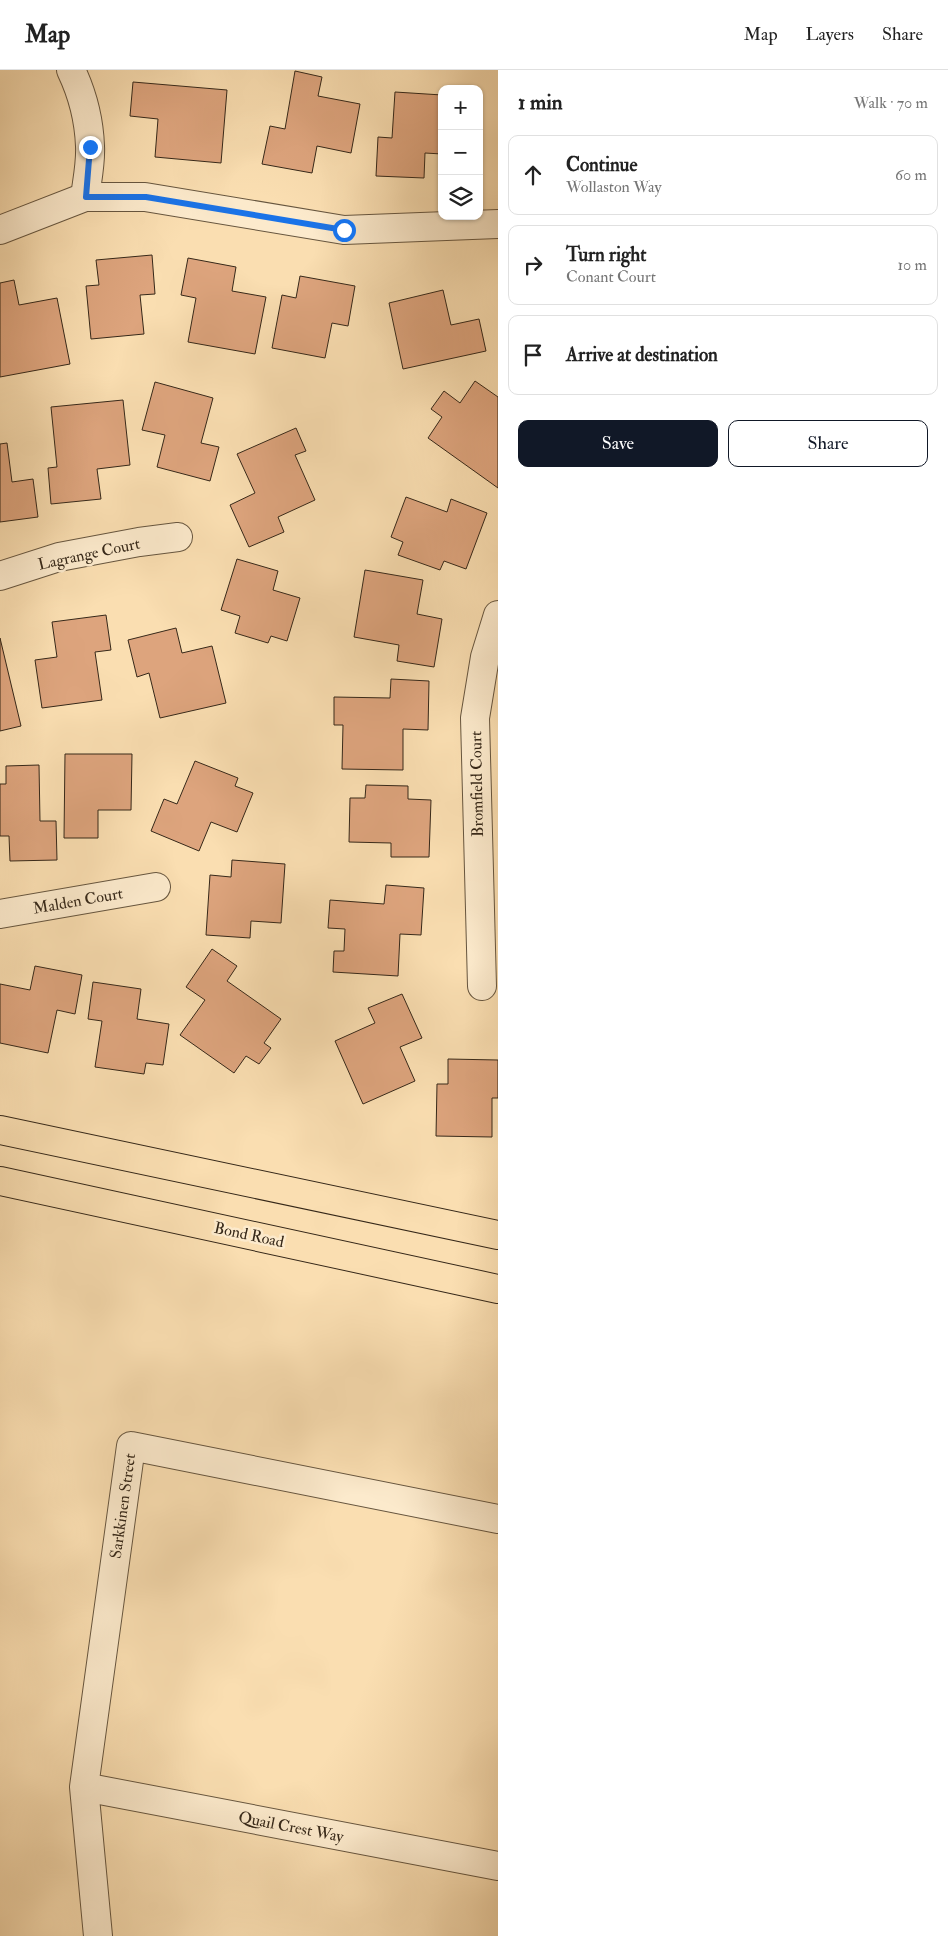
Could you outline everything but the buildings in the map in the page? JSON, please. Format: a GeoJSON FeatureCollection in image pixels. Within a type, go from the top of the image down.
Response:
{"type":"FeatureCollection","features":[{"type":"Feature","properties":{"kind":"main road"},"geometry":{"type":"LineString","coordinates":[[0,1130],[498,1235]]}},
{"type":"Feature","properties":{"kind":"main road","name":"Bond Road"},"geometry":{"type":"LineString","coordinates":[[0,1181],[498,1288]]}},
{"type":"Feature","properties":{"kind":"street"},"geometry":{"type":"LineString","coordinates":[[71,70],[86,114],[90,147],[86,197]]}},
{"type":"Feature","properties":{"kind":"street"},"geometry":{"type":"LineString","coordinates":[[0,230],[86,197],[146,197],[344,230],[498,224]]}},
{"type":"Feature","properties":{"kind":"street","name":"Lagrange Court"},"geometry":{"type":"LineString","coordinates":[[0,576],[59,557],[139,542],[178,537]]}},
{"type":"Feature","properties":{"kind":"street","name":"Bromfield Court"},"geometry":{"type":"LineString","coordinates":[[482,986],[475,718],[485,657],[498,615]]}},
{"type":"Feature","properties":{"kind":"street","name":"Malden Court"},"geometry":{"type":"LineString","coordinates":[[0,914],[156,887]]}},
{"type":"Feature","properties":{"kind":"street","name":"Sarkkinen Street"},"geometry":{"type":"LineString","coordinates":[[98,1936],[84,1787],[131,1446],[498,1520]]}},
{"type":"Feature","properties":{"kind":"street","name":"Quail Crest Way"},"geometry":{"type":"LineString","coordinates":[[84,1787],[498,1866]]}},
{"type":"Feature","properties":{"kind":"route"},"geometry":{"type":"LineString","coordinates":[[90,147],[86,197],[146,197],[344,230]]}}]}
